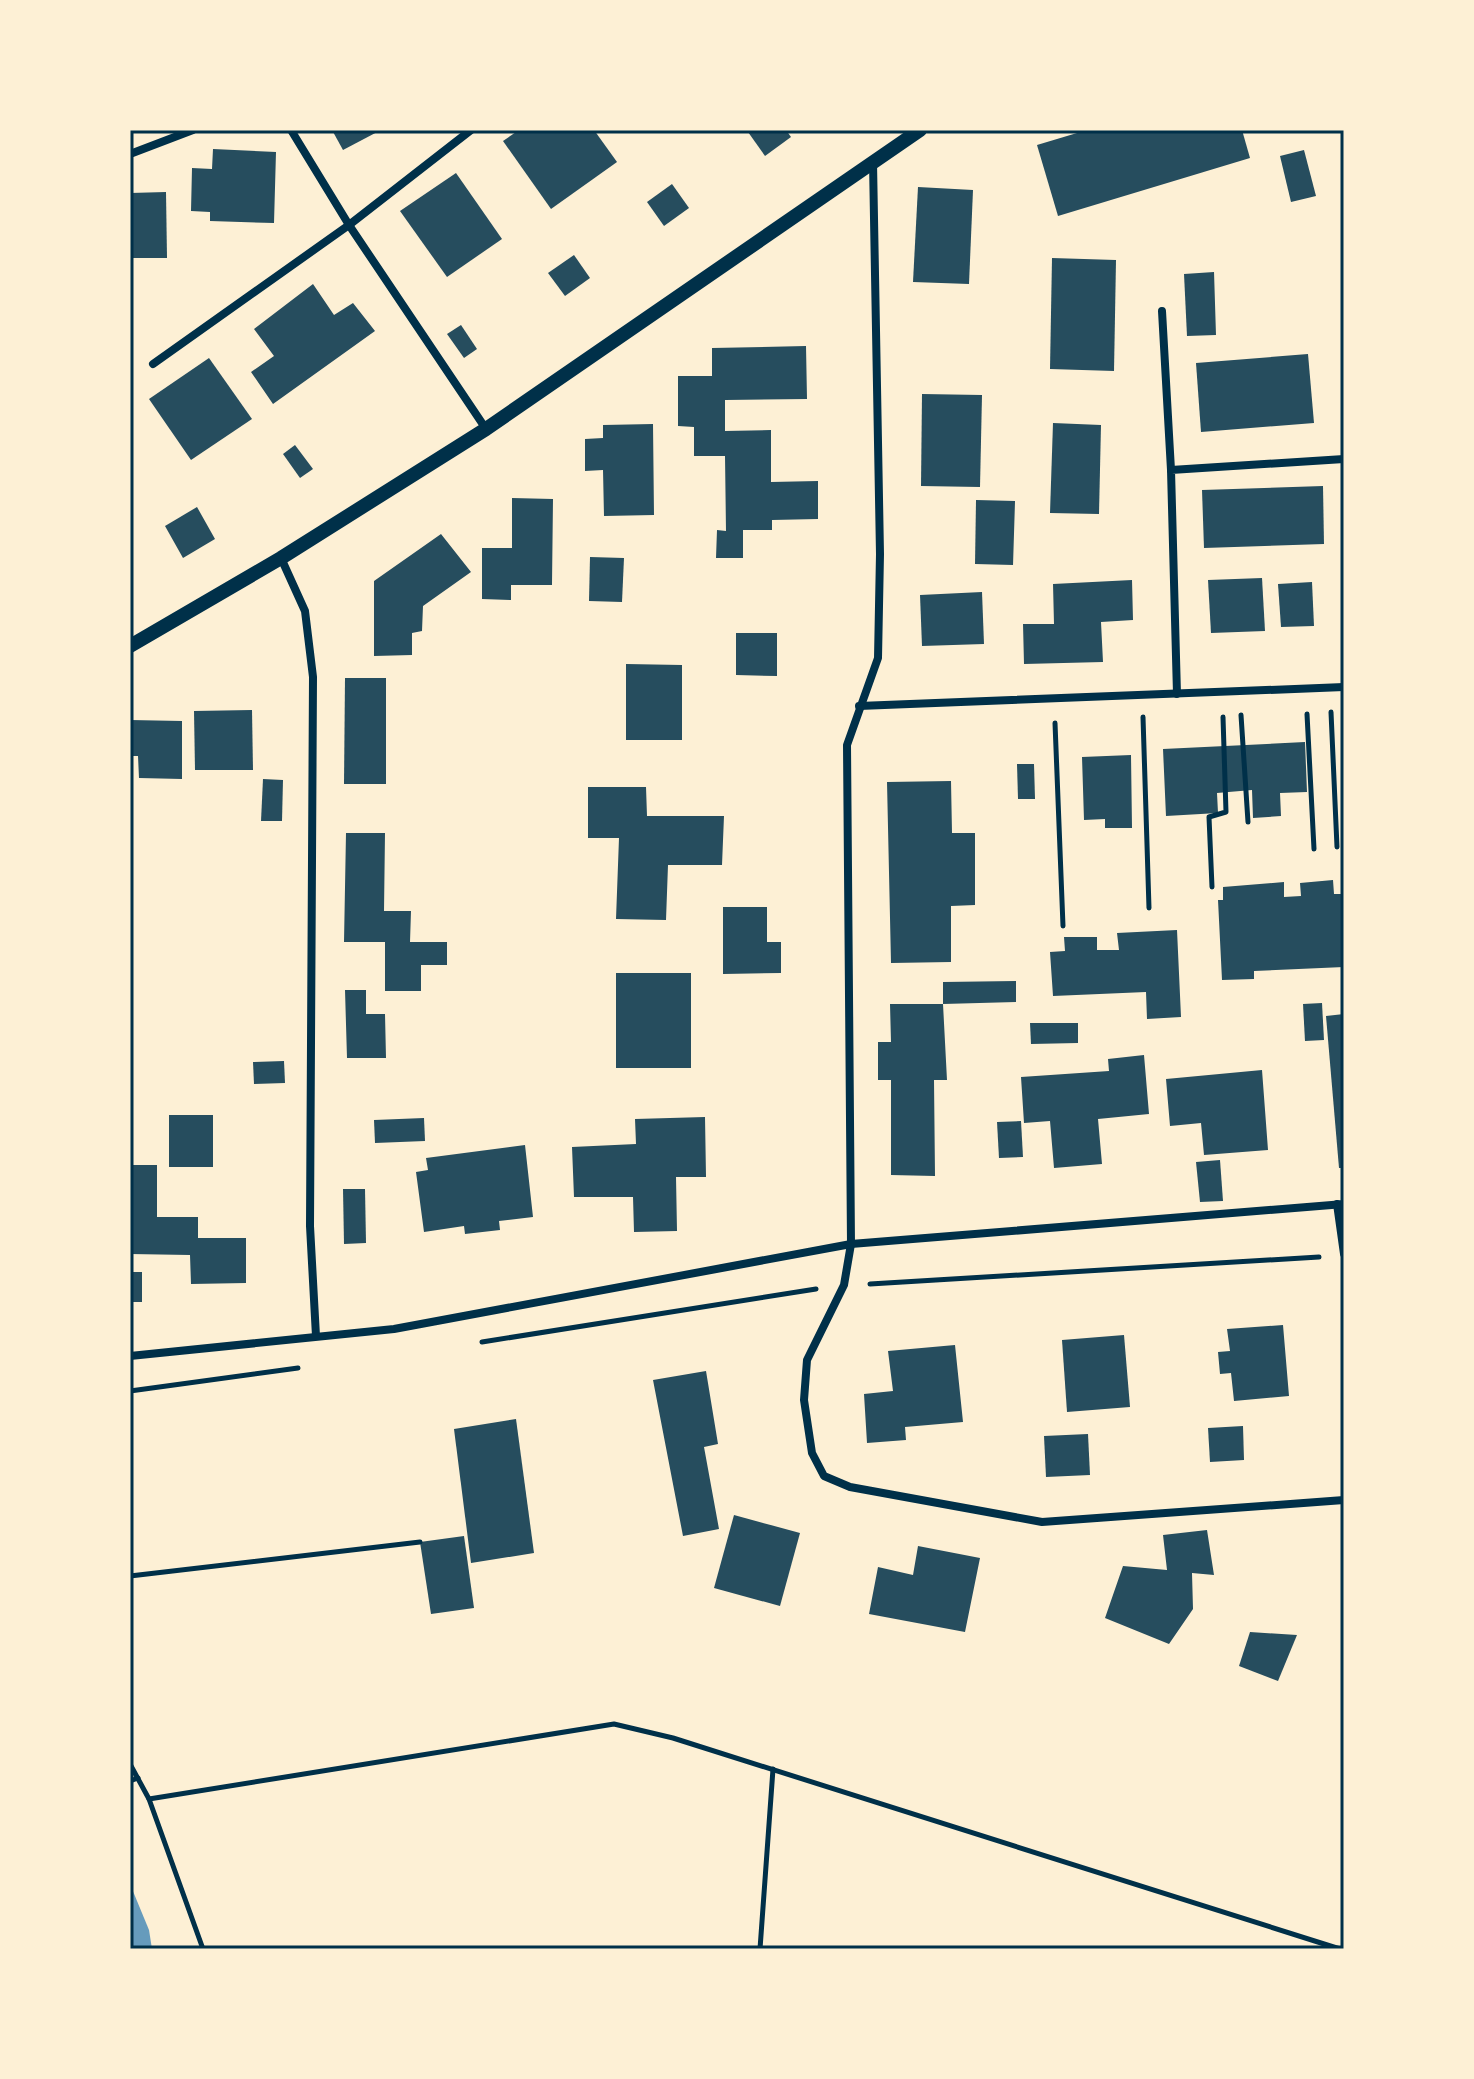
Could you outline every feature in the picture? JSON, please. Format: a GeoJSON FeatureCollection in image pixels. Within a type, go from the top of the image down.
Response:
{"type":"FeatureCollection","features":[{"type":"Feature","properties":{"kind":"street"},"geometry":{"type":"LineString","coordinates":[[130,154],[193,130]]}},
{"type":"Feature","properties":{"kind":"street"},"geometry":{"type":"LineString","coordinates":[[291,130],[349,225],[486,429]]}},
{"type":"Feature","properties":{"kind":"street"},"geometry":{"type":"LineString","coordinates":[[153,364],[349,225],[471,130]]}},
{"type":"Feature","properties":{"kind":"street"},"geometry":{"type":"LineString","coordinates":[[130,646],[281,558],[486,429],[915,131]]}},
{"type":"Feature","properties":{"kind":"street"},"geometry":{"type":"LineString","coordinates":[[873,161],[879,614],[878,658],[847,745],[851,1244],[844,1285],[807,1360],[804,1400],[812,1453],[824,1476],[850,1487],[1042,1522],[1344,1500]]}},
{"type":"Feature","properties":{"kind":"street"},"geometry":{"type":"LineString","coordinates":[[1162,311],[1171,470],[1177,694]]}},
{"type":"Feature","properties":{"kind":"street"},"geometry":{"type":"LineString","coordinates":[[1171,470],[1344,459]]}},
{"type":"Feature","properties":{"kind":"street"},"geometry":{"type":"LineString","coordinates":[[281,558],[305,611],[313,677],[310,1226],[316,1336]]}},
{"type":"Feature","properties":{"kind":"street"},"geometry":{"type":"LineString","coordinates":[[859,706],[1344,687]]}},
{"type":"Feature","properties":{"kind":"street"},"geometry":{"type":"LineString","coordinates":[[130,1356],[394,1329],[851,1244],[1340,1204],[1344,1254]]}},
{"type":"Feature","properties":{"kind":"path"},"geometry":{"type":"LineString","coordinates":[[1212,887],[1209,817],[1226,812],[1223,717]]}},
{"type":"Feature","properties":{"kind":"path"},"geometry":{"type":"LineString","coordinates":[[1241,718],[1248,822]]}},
{"type":"Feature","properties":{"kind":"path"},"geometry":{"type":"LineString","coordinates":[[1143,724],[1149,908]]}},
{"type":"Feature","properties":{"kind":"path"},"geometry":{"type":"LineString","coordinates":[[1056,733],[1063,926]]}},
{"type":"Feature","properties":{"kind":"path"},"geometry":{"type":"LineString","coordinates":[[1308,741],[1314,849]]}},
{"type":"Feature","properties":{"kind":"path"},"geometry":{"type":"LineString","coordinates":[[1332,742],[1337,847]]}},
{"type":"Feature","properties":{"kind":"path"},"geometry":{"type":"LineString","coordinates":[[130,1391],[302,1367]]}},
{"type":"Feature","properties":{"kind":"path"},"geometry":{"type":"LineString","coordinates":[[130,1576],[420,1542]]}},
{"type":"Feature","properties":{"kind":"path"},"geometry":{"type":"LineString","coordinates":[[149,1799],[614,1724],[673,1738],[1340,1949]]}},
{"type":"Feature","properties":{"kind":"path"},"geometry":{"type":"LineString","coordinates":[[130,1764],[149,1799],[203,1949]]}},
{"type":"Feature","properties":{"kind":"path"},"geometry":{"type":"LineString","coordinates":[[760,1949],[773,1769]]}},
{"type":"Feature","properties":{"kind":"path"},"geometry":{"type":"LineString","coordinates":[[130,1781],[138,1778]]}},
{"type":"Feature","properties":{"kind":"water"},"geometry":{"type":"Polygon","coordinates":[[[130,1884],[149,1930],[152,1949],[130,1949],[130,1884]]]}},
{"type":"Feature","properties":{"kind":"building"},"geometry":{"type":"Polygon","coordinates":[[[332,130],[381,130],[343,150],[332,130]]]}},
{"type":"Feature","properties":{"kind":"building"},"geometry":{"type":"Polygon","coordinates":[[[519,130],[594,130],[617,162],[551,209],[503,141],[519,130]]]}},
{"type":"Feature","properties":{"kind":"building"},"geometry":{"type":"Polygon","coordinates":[[[786,130],[791,137],[765,156],[748,132],[786,130]]]}},
{"type":"Feature","properties":{"kind":"building"},"geometry":{"type":"Polygon","coordinates":[[[1087,130],[1242,130],[1250,158],[1058,216],[1037,145],[1087,130]]]}},
{"type":"Feature","properties":{"kind":"building"},"geometry":{"type":"Polygon","coordinates":[[[213,149],[276,152],[274,223],[210,221],[210,212],[191,211],[192,168],[212,169],[213,149]]]}},
{"type":"Feature","properties":{"kind":"building"},"geometry":{"type":"Polygon","coordinates":[[[1304,150],[1316,196],[1291,202],[1280,156],[1304,150]]]}},
{"type":"Feature","properties":{"kind":"building"},"geometry":{"type":"Polygon","coordinates":[[[456,173],[502,239],[447,277],[400,211],[456,173]]]}},
{"type":"Feature","properties":{"kind":"building"},"geometry":{"type":"Polygon","coordinates":[[[672,184],[689,208],[664,226],[647,202],[672,184]]]}},
{"type":"Feature","properties":{"kind":"building"},"geometry":{"type":"Polygon","coordinates":[[[918,187],[973,190],[969,284],[913,282],[918,187]]]}},
{"type":"Feature","properties":{"kind":"building"},"geometry":{"type":"Polygon","coordinates":[[[166,192],[167,258],[130,258],[130,193],[166,192]]]}},
{"type":"Feature","properties":{"kind":"building"},"geometry":{"type":"Polygon","coordinates":[[[574,255],[590,278],[565,296],[548,273],[574,255]]]}},
{"type":"Feature","properties":{"kind":"building"},"geometry":{"type":"Polygon","coordinates":[[[1052,258],[1116,260],[1114,371],[1050,369],[1052,258]]]}},
{"type":"Feature","properties":{"kind":"building"},"geometry":{"type":"Polygon","coordinates":[[[1214,272],[1216,335],[1187,336],[1184,274],[1214,272]]]}},
{"type":"Feature","properties":{"kind":"building"},"geometry":{"type":"Polygon","coordinates":[[[313,284],[334,315],[353,303],[375,331],[273,404],[251,372],[274,356],[254,329],[313,284]]]}},
{"type":"Feature","properties":{"kind":"building"},"geometry":{"type":"Polygon","coordinates":[[[461,325],[477,349],[464,358],[447,334],[461,325]]]}},
{"type":"Feature","properties":{"kind":"building"},"geometry":{"type":"Polygon","coordinates":[[[806,346],[807,399],[725,400],[725,431],[771,430],[771,482],[818,481],[818,519],[772,520],[772,530],[743,530],[743,558],[716,558],[717,530],[726,531],[725,456],[694,456],[694,427],[678,426],[678,376],[712,376],[712,348],[806,346]]]}},
{"type":"Feature","properties":{"kind":"building"},"geometry":{"type":"Polygon","coordinates":[[[1308,354],[1314,423],[1201,432],[1196,363],[1308,354]]]}},
{"type":"Feature","properties":{"kind":"building"},"geometry":{"type":"Polygon","coordinates":[[[209,358],[252,419],[191,460],[149,399],[209,358]]]}},
{"type":"Feature","properties":{"kind":"building"},"geometry":{"type":"Polygon","coordinates":[[[922,394],[982,395],[980,487],[921,486],[922,394]]]}},
{"type":"Feature","properties":{"kind":"building"},"geometry":{"type":"Polygon","coordinates":[[[1053,423],[1101,425],[1099,514],[1050,513],[1053,423]]]}},
{"type":"Feature","properties":{"kind":"building"},"geometry":{"type":"Polygon","coordinates":[[[653,424],[654,515],[604,516],[603,470],[585,471],[585,439],[603,438],[603,425],[653,424]]]}},
{"type":"Feature","properties":{"kind":"building"},"geometry":{"type":"Polygon","coordinates":[[[295,445],[313,469],[300,478],[283,454],[295,445]]]}},
{"type":"Feature","properties":{"kind":"building"},"geometry":{"type":"Polygon","coordinates":[[[1323,486],[1324,544],[1204,548],[1202,490],[1323,486]]]}},
{"type":"Feature","properties":{"kind":"building"},"geometry":{"type":"Polygon","coordinates":[[[512,498],[553,499],[552,585],[511,585],[511,600],[482,599],[482,548],[512,548],[512,498]]]}},
{"type":"Feature","properties":{"kind":"building"},"geometry":{"type":"Polygon","coordinates":[[[976,500],[1015,501],[1013,565],[975,564],[976,500]]]}},
{"type":"Feature","properties":{"kind":"building"},"geometry":{"type":"Polygon","coordinates":[[[197,507],[215,539],[183,558],[165,526],[197,507]]]}},
{"type":"Feature","properties":{"kind":"building"},"geometry":{"type":"Polygon","coordinates":[[[441,534],[471,572],[423,606],[422,631],[412,633],[412,655],[374,656],[374,581],[441,534]]]}},
{"type":"Feature","properties":{"kind":"building"},"geometry":{"type":"Polygon","coordinates":[[[590,557],[624,558],[622,602],[589,601],[590,557]]]}},
{"type":"Feature","properties":{"kind":"building"},"geometry":{"type":"Polygon","coordinates":[[[1262,578],[1265,631],[1211,633],[1208,580],[1262,578]]]}},
{"type":"Feature","properties":{"kind":"building"},"geometry":{"type":"Polygon","coordinates":[[[1132,580],[1133,620],[1101,622],[1103,662],[1024,664],[1023,624],[1054,624],[1053,584],[1132,580]]]}},
{"type":"Feature","properties":{"kind":"building"},"geometry":{"type":"Polygon","coordinates":[[[1312,582],[1314,626],[1281,627],[1278,584],[1312,582]]]}},
{"type":"Feature","properties":{"kind":"building"},"geometry":{"type":"Polygon","coordinates":[[[982,592],[984,644],[922,646],[920,595],[982,592]]]}},
{"type":"Feature","properties":{"kind":"building"},"geometry":{"type":"Polygon","coordinates":[[[736,633],[777,633],[777,676],[736,675],[736,633]]]}},
{"type":"Feature","properties":{"kind":"building"},"geometry":{"type":"Polygon","coordinates":[[[626,664],[682,665],[682,740],[626,740],[626,664]]]}},
{"type":"Feature","properties":{"kind":"building"},"geometry":{"type":"Polygon","coordinates":[[[345,678],[386,678],[386,784],[344,784],[345,678]]]}},
{"type":"Feature","properties":{"kind":"building"},"geometry":{"type":"Polygon","coordinates":[[[252,710],[253,770],[195,770],[194,711],[252,710]]]}},
{"type":"Feature","properties":{"kind":"building"},"geometry":{"type":"Polygon","coordinates":[[[130,720],[182,721],[182,779],[139,778],[138,756],[130,756],[130,720]]]}},
{"type":"Feature","properties":{"kind":"building"},"geometry":{"type":"Polygon","coordinates":[[[1305,742],[1307,792],[1280,793],[1281,816],[1253,818],[1252,790],[1217,793],[1218,813],[1166,816],[1163,749],[1305,742]]]}},
{"type":"Feature","properties":{"kind":"building"},"geometry":{"type":"Polygon","coordinates":[[[1131,755],[1132,828],[1105,828],[1105,819],[1084,820],[1082,757],[1131,755]]]}},
{"type":"Feature","properties":{"kind":"building"},"geometry":{"type":"Polygon","coordinates":[[[1017,764],[1034,764],[1035,799],[1018,799],[1017,764]]]}},
{"type":"Feature","properties":{"kind":"building"},"geometry":{"type":"Polygon","coordinates":[[[263,779],[283,780],[282,821],[261,821],[263,779]]]}},
{"type":"Feature","properties":{"kind":"building"},"geometry":{"type":"Polygon","coordinates":[[[951,781],[952,833],[975,833],[975,905],[951,906],[951,962],[891,963],[887,782],[951,781]]]}},
{"type":"Feature","properties":{"kind":"building"},"geometry":{"type":"Polygon","coordinates":[[[588,787],[646,787],[647,816],[724,816],[722,865],[668,865],[666,920],[616,919],[619,838],[588,838],[588,787]]]}},
{"type":"Feature","properties":{"kind":"building"},"geometry":{"type":"Polygon","coordinates":[[[346,833],[385,833],[384,911],[411,911],[410,942],[447,942],[447,965],[421,965],[421,991],[385,991],[385,942],[344,942],[346,833]]]}},
{"type":"Feature","properties":{"kind":"building"},"geometry":{"type":"Polygon","coordinates":[[[1333,880],[1334,894],[1344,894],[1344,967],[1254,971],[1254,979],[1222,980],[1218,900],[1223,900],[1223,887],[1284,882],[1284,897],[1301,896],[1300,883],[1333,880]]]}},
{"type":"Feature","properties":{"kind":"building"},"geometry":{"type":"Polygon","coordinates":[[[723,907],[767,907],[767,942],[781,942],[781,973],[723,974],[723,907]]]}},
{"type":"Feature","properties":{"kind":"building"},"geometry":{"type":"Polygon","coordinates":[[[1177,930],[1181,1017],[1147,1019],[1146,992],[1053,996],[1050,952],[1065,951],[1064,937],[1097,937],[1097,950],[1119,950],[1117,933],[1177,930]]]}},
{"type":"Feature","properties":{"kind":"building"},"geometry":{"type":"Polygon","coordinates":[[[616,973],[691,973],[691,1068],[616,1068],[616,973]]]}},
{"type":"Feature","properties":{"kind":"building"},"geometry":{"type":"Polygon","coordinates":[[[1016,981],[1016,1002],[943,1004],[943,982],[1016,981]]]}},
{"type":"Feature","properties":{"kind":"building"},"geometry":{"type":"Polygon","coordinates":[[[345,990],[366,990],[366,1014],[385,1014],[386,1058],[347,1058],[345,990]]]}},
{"type":"Feature","properties":{"kind":"building"},"geometry":{"type":"Polygon","coordinates":[[[1322,1003],[1324,1040],[1305,1041],[1303,1004],[1322,1003]]]}},
{"type":"Feature","properties":{"kind":"building"},"geometry":{"type":"Polygon","coordinates":[[[890,1004],[943,1004],[947,1080],[934,1080],[935,1176],[891,1175],[891,1080],[878,1080],[878,1042],[891,1042],[890,1004]]]}},
{"type":"Feature","properties":{"kind":"building"},"geometry":{"type":"Polygon","coordinates":[[[1344,1014],[1344,1168],[1339,1168],[1326,1016],[1344,1014]]]}},
{"type":"Feature","properties":{"kind":"building"},"geometry":{"type":"Polygon","coordinates":[[[1030,1023],[1078,1023],[1078,1043],[1031,1044],[1030,1023]]]}},
{"type":"Feature","properties":{"kind":"building"},"geometry":{"type":"Polygon","coordinates":[[[1144,1055],[1149,1114],[1098,1119],[1102,1164],[1054,1168],[1050,1121],[1024,1123],[1021,1077],[1109,1071],[1108,1059],[1144,1055]]]}},
{"type":"Feature","properties":{"kind":"building"},"geometry":{"type":"Polygon","coordinates":[[[284,1061],[285,1083],[254,1084],[253,1062],[284,1061]]]}},
{"type":"Feature","properties":{"kind":"building"},"geometry":{"type":"Polygon","coordinates":[[[1262,1070],[1268,1150],[1204,1155],[1201,1123],[1170,1126],[1166,1079],[1262,1070]]]}},
{"type":"Feature","properties":{"kind":"building"},"geometry":{"type":"Polygon","coordinates":[[[169,1115],[213,1115],[213,1167],[169,1167],[169,1115]]]}},
{"type":"Feature","properties":{"kind":"building"},"geometry":{"type":"Polygon","coordinates":[[[705,1117],[706,1177],[676,1177],[677,1231],[634,1232],[633,1197],[574,1197],[572,1147],[636,1144],[635,1119],[705,1117]]]}},
{"type":"Feature","properties":{"kind":"building"},"geometry":{"type":"Polygon","coordinates":[[[424,1118],[425,1141],[375,1143],[374,1120],[424,1118]]]}},
{"type":"Feature","properties":{"kind":"building"},"geometry":{"type":"Polygon","coordinates":[[[1021,1121],[1023,1157],[999,1158],[997,1122],[1021,1121]]]}},
{"type":"Feature","properties":{"kind":"building"},"geometry":{"type":"Polygon","coordinates":[[[525,1145],[533,1217],[499,1221],[500,1230],[465,1234],[464,1226],[424,1232],[416,1172],[428,1170],[426,1158],[525,1145]]]}},
{"type":"Feature","properties":{"kind":"building"},"geometry":{"type":"Polygon","coordinates":[[[1220,1160],[1223,1201],[1200,1202],[1196,1162],[1220,1160]]]}},
{"type":"Feature","properties":{"kind":"building"},"geometry":{"type":"Polygon","coordinates":[[[130,1165],[157,1165],[157,1217],[198,1217],[198,1238],[246,1238],[246,1283],[191,1284],[190,1255],[130,1254],[130,1165]]]}},
{"type":"Feature","properties":{"kind":"building"},"geometry":{"type":"Polygon","coordinates":[[[343,1189],[365,1189],[366,1243],[344,1244],[343,1189]]]}},
{"type":"Feature","properties":{"kind":"building"},"geometry":{"type":"Polygon","coordinates":[[[130,1272],[142,1272],[142,1302],[130,1302],[130,1272]]]}},
{"type":"Feature","properties":{"kind":"building"},"geometry":{"type":"Polygon","coordinates":[[[1283,1325],[1289,1396],[1234,1401],[1231,1373],[1220,1374],[1218,1352],[1230,1351],[1227,1329],[1283,1325]]]}},
{"type":"Feature","properties":{"kind":"building"},"geometry":{"type":"Polygon","coordinates":[[[1124,1335],[1130,1407],[1067,1412],[1062,1340],[1124,1335]]]}},
{"type":"Feature","properties":{"kind":"building"},"geometry":{"type":"Polygon","coordinates":[[[955,1345],[963,1422],[905,1427],[906,1440],[867,1443],[864,1394],[893,1391],[888,1351],[955,1345]]]}},
{"type":"Feature","properties":{"kind":"building"},"geometry":{"type":"Polygon","coordinates":[[[706,1371],[718,1444],[704,1447],[719,1529],[683,1536],[653,1380],[706,1371]]]}},
{"type":"Feature","properties":{"kind":"building"},"geometry":{"type":"Polygon","coordinates":[[[516,1419],[534,1553],[471,1563],[454,1429],[516,1419]]]}},
{"type":"Feature","properties":{"kind":"building"},"geometry":{"type":"Polygon","coordinates":[[[1243,1426],[1244,1460],[1210,1462],[1208,1428],[1243,1426]]]}},
{"type":"Feature","properties":{"kind":"building"},"geometry":{"type":"Polygon","coordinates":[[[1088,1434],[1090,1475],[1046,1477],[1044,1436],[1088,1434]]]}},
{"type":"Feature","properties":{"kind":"building"},"geometry":{"type":"Polygon","coordinates":[[[734,1515],[800,1533],[780,1606],[714,1588],[734,1515]]]}},
{"type":"Feature","properties":{"kind":"building"},"geometry":{"type":"Polygon","coordinates":[[[1207,1530],[1214,1575],[1192,1573],[1193,1609],[1169,1644],[1105,1618],[1123,1566],[1167,1570],[1163,1535],[1207,1530]]]}},
{"type":"Feature","properties":{"kind":"building"},"geometry":{"type":"Polygon","coordinates":[[[464,1536],[474,1608],[431,1614],[420,1542],[464,1536]]]}},
{"type":"Feature","properties":{"kind":"building"},"geometry":{"type":"Polygon","coordinates":[[[918,1546],[980,1558],[965,1632],[869,1614],[878,1567],[913,1575],[918,1546]]]}},
{"type":"Feature","properties":{"kind":"building"},"geometry":{"type":"Polygon","coordinates":[[[1250,1632],[1297,1635],[1278,1681],[1239,1666],[1250,1632]]]}}]}
